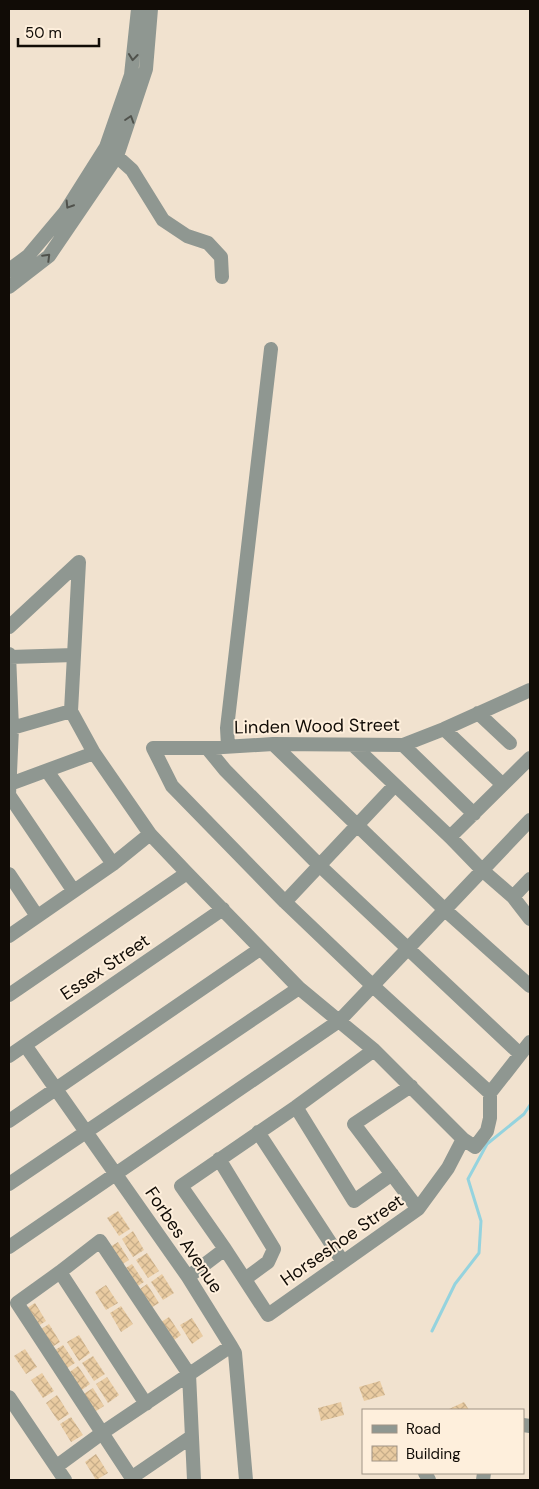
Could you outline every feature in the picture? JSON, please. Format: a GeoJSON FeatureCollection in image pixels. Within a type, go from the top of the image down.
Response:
{"type":"FeatureCollection","features":[{"type":"Feature","properties":{"kind":"street"},"geometry":{"type":"LineString","coordinates":[[9,270],[28,256],[65,212],[106,147],[131,75],[138,9]]}},
{"type":"Feature","properties":{"kind":"street"},"geometry":{"type":"LineString","coordinates":[[9,287],[49,256],[117,156],[146,69],[151,9]]}},
{"type":"Feature","properties":{"kind":"street"},"geometry":{"type":"LineString","coordinates":[[106,147],[132,170],[163,220],[187,236],[208,243],[221,257],[222,277]]}},
{"type":"Feature","properties":{"kind":"street"},"geometry":{"type":"LineString","coordinates":[[228,746],[227,728],[271,349]]}},
{"type":"Feature","properties":{"kind":"street"},"geometry":{"type":"LineString","coordinates":[[9,627],[79,562],[71,711],[94,753],[150,834],[260,949],[299,988],[374,1050],[463,1139],[475,1147],[487,1131],[490,1118],[490,1093],[530,1042]]}},
{"type":"Feature","properties":{"kind":"street"},"geometry":{"type":"LineString","coordinates":[[73,890],[9,791],[12,728],[9,655],[74,654]]}},
{"type":"Feature","properties":{"kind":"street","name":"Linden Wood Street"},"geometry":{"type":"LineString","coordinates":[[285,902],[172,786],[153,748],[207,748],[273,744],[402,745],[444,729],[530,690]]}},
{"type":"Feature","properties":{"kind":"street"},"geometry":{"type":"LineString","coordinates":[[12,728],[71,711]]}},
{"type":"Feature","properties":{"kind":"street"},"geometry":{"type":"LineString","coordinates":[[478,713],[510,743]]}},
{"type":"Feature","properties":{"kind":"street"},"geometry":{"type":"LineString","coordinates":[[444,729],[502,784]]}},
{"type":"Feature","properties":{"kind":"street"},"geometry":{"type":"LineString","coordinates":[[273,744],[444,909],[530,986]]}},
{"type":"Feature","properties":{"kind":"street"},"geometry":{"type":"LineString","coordinates":[[353,745],[482,870],[513,897],[530,919]]}},
{"type":"Feature","properties":{"kind":"street"},"geometry":{"type":"LineString","coordinates":[[402,745],[474,814]]}},
{"type":"Feature","properties":{"kind":"street"},"geometry":{"type":"LineString","coordinates":[[207,748],[225,770],[319,865],[520,1054]]}},
{"type":"Feature","properties":{"kind":"street"},"geometry":{"type":"LineString","coordinates":[[9,791],[48,771],[94,753]]}},
{"type":"Feature","properties":{"kind":"street"},"geometry":{"type":"LineString","coordinates":[[450,837],[530,758]]}},
{"type":"Feature","properties":{"kind":"street"},"geometry":{"type":"LineString","coordinates":[[48,771],[113,864]]}},
{"type":"Feature","properties":{"kind":"street"},"geometry":{"type":"LineString","coordinates":[[395,785],[285,902],[490,1093]]}},
{"type":"Feature","properties":{"kind":"street"},"geometry":{"type":"LineString","coordinates":[[9,1246],[339,1021],[530,820]]}},
{"type":"Feature","properties":{"kind":"street"},"geometry":{"type":"LineString","coordinates":[[9,936],[113,864],[150,834]]}},
{"type":"Feature","properties":{"kind":"street"},"geometry":{"type":"LineString","coordinates":[[9,996],[187,873]]}},
{"type":"Feature","properties":{"kind":"street"},"geometry":{"type":"LineString","coordinates":[[9,874],[37,916]]}},
{"type":"Feature","properties":{"kind":"street"},"geometry":{"type":"LineString","coordinates":[[513,897],[530,879]]}},
{"type":"Feature","properties":{"kind":"street","name":"Essex Street"},"geometry":{"type":"LineString","coordinates":[[9,1056],[223,909]]}},
{"type":"Feature","properties":{"kind":"street"},"geometry":{"type":"LineString","coordinates":[[9,1121],[260,949]]}},
{"type":"Feature","properties":{"kind":"street"},"geometry":{"type":"LineString","coordinates":[[9,1184],[299,988]]}},
{"type":"Feature","properties":{"kind":"street","name":"Forbes Avenue"},"geometry":{"type":"LineString","coordinates":[[25,1045],[188,1277],[235,1353],[246,1480]]}},
{"type":"Feature","properties":{"kind":"street"},"geometry":{"type":"LineString","coordinates":[[219,1159],[274,1249],[268,1262],[245,1279],[181,1186],[219,1159],[258,1132],[296,1107],[374,1050]]}},
{"type":"Feature","properties":{"kind":"street"},"geometry":{"type":"LineString","coordinates":[[411,1086],[354,1124],[418,1210]]}},
{"type":"Feature","properties":{"kind":"street"},"geometry":{"type":"LineString","coordinates":[[296,1107],[354,1201],[392,1174]]}},
{"type":"Feature","properties":{"kind":"street"},"geometry":{"type":"LineString","coordinates":[[258,1132],[343,1262]]}},
{"type":"Feature","properties":{"kind":"street","name":"Horseshoe Street"},"geometry":{"type":"LineString","coordinates":[[245,1279],[268,1315],[418,1210],[448,1168],[463,1139]]}},
{"type":"Feature","properties":{"kind":"street"},"geometry":{"type":"LineString","coordinates":[[191,1438],[132,1479],[17,1303],[100,1241],[189,1374],[194,1480]]}},
{"type":"Feature","properties":{"kind":"street"},"geometry":{"type":"LineString","coordinates":[[188,1277],[225,1249]]}},
{"type":"Feature","properties":{"kind":"street"},"geometry":{"type":"LineString","coordinates":[[60,1272],[146,1404]]}},
{"type":"Feature","properties":{"kind":"street"},"geometry":{"type":"LineString","coordinates":[[57,1466],[102,1433],[231,1346]]}},
{"type":"Feature","properties":{"kind":"street"},"geometry":{"type":"LineString","coordinates":[[9,1397],[66,1480]]}},
{"type":"Feature","properties":{"kind":"building"},"geometry":{"type":"Polygon","coordinates":[[[118,1211],[130,1229],[119,1236],[107,1218],[118,1211]]]}},
{"type":"Feature","properties":{"kind":"building"},"geometry":{"type":"Polygon","coordinates":[[[133,1231],[144,1250],[133,1257],[122,1239],[133,1231]]]}},
{"type":"Feature","properties":{"kind":"building"},"geometry":{"type":"Polygon","coordinates":[[[118,1242],[129,1260],[118,1267],[107,1249],[118,1242]]]}},
{"type":"Feature","properties":{"kind":"building"},"geometry":{"type":"Polygon","coordinates":[[[147,1253],[159,1271],[148,1278],[136,1260],[147,1253]]]}},
{"type":"Feature","properties":{"kind":"building"},"geometry":{"type":"Polygon","coordinates":[[[132,1264],[144,1282],[133,1289],[121,1271],[132,1264]]]}},
{"type":"Feature","properties":{"kind":"building"},"geometry":{"type":"Polygon","coordinates":[[[162,1274],[174,1293],[163,1300],[151,1282],[162,1274]]]}},
{"type":"Feature","properties":{"kind":"building"},"geometry":{"type":"Polygon","coordinates":[[[147,1284],[159,1303],[147,1310],[136,1292],[147,1284]]]}},
{"type":"Feature","properties":{"kind":"building"},"geometry":{"type":"Polygon","coordinates":[[[106,1285],[118,1303],[106,1310],[95,1292],[106,1285]]]}},
{"type":"Feature","properties":{"kind":"building"},"geometry":{"type":"Polygon","coordinates":[[[35,1303],[46,1321],[35,1328],[24,1310],[35,1303]]]}},
{"type":"Feature","properties":{"kind":"building"},"geometry":{"type":"Polygon","coordinates":[[[121,1306],[133,1324],[121,1332],[110,1313],[121,1306]]]}},
{"type":"Feature","properties":{"kind":"building"},"geometry":{"type":"Polygon","coordinates":[[[169,1317],[181,1335],[170,1343],[158,1324],[169,1317]]]}},
{"type":"Feature","properties":{"kind":"building"},"geometry":{"type":"Polygon","coordinates":[[[192,1318],[203,1336],[192,1344],[180,1325],[192,1318]]]}},
{"type":"Feature","properties":{"kind":"building"},"geometry":{"type":"Polygon","coordinates":[[[49,1324],[60,1342],[49,1349],[38,1331],[49,1324]]]}},
{"type":"Feature","properties":{"kind":"building"},"geometry":{"type":"Polygon","coordinates":[[[79,1335],[90,1353],[79,1361],[67,1342],[79,1335]]]}},
{"type":"Feature","properties":{"kind":"building"},"geometry":{"type":"Polygon","coordinates":[[[63,1345],[75,1363],[64,1370],[52,1352],[63,1345]]]}},
{"type":"Feature","properties":{"kind":"building"},"geometry":{"type":"Polygon","coordinates":[[[25,1349],[37,1367],[26,1374],[14,1356],[25,1349]]]}},
{"type":"Feature","properties":{"kind":"building"},"geometry":{"type":"Polygon","coordinates":[[[93,1356],[105,1374],[94,1381],[82,1363],[93,1356]]]}},
{"type":"Feature","properties":{"kind":"building"},"geometry":{"type":"Polygon","coordinates":[[[78,1366],[90,1384],[79,1392],[67,1374],[78,1366]]]}},
{"type":"Feature","properties":{"kind":"building"},"geometry":{"type":"Polygon","coordinates":[[[42,1373],[54,1391],[43,1398],[31,1380],[42,1373]]]}},
{"type":"Feature","properties":{"kind":"building"},"geometry":{"type":"Polygon","coordinates":[[[107,1377],[119,1395],[108,1403],[96,1384],[107,1377]]]}},
{"type":"Feature","properties":{"kind":"building"},"geometry":{"type":"Polygon","coordinates":[[[380,1381],[385,1395],[364,1401],[359,1387],[380,1381]]]}},
{"type":"Feature","properties":{"kind":"building"},"geometry":{"type":"Polygon","coordinates":[[[93,1388],[104,1406],[93,1413],[82,1395],[93,1388]]]}},
{"type":"Feature","properties":{"kind":"building"},"geometry":{"type":"Polygon","coordinates":[[[57,1395],[69,1414],[58,1421],[46,1403],[57,1395]]]}},
{"type":"Feature","properties":{"kind":"building"},"geometry":{"type":"Polygon","coordinates":[[[341,1402],[344,1415],[321,1421],[318,1408],[341,1402]]]}},
{"type":"Feature","properties":{"kind":"building"},"geometry":{"type":"Polygon","coordinates":[[[464,1402],[468,1409],[449,1409],[464,1402]]]}},
{"type":"Feature","properties":{"kind":"building"},"geometry":{"type":"Polygon","coordinates":[[[71,1417],[83,1435],[71,1442],[60,1424],[71,1417]]]}},
{"type":"Feature","properties":{"kind":"building"},"geometry":{"type":"Polygon","coordinates":[[[96,1454],[108,1473],[96,1480],[85,1462],[96,1454]]]}},
{"type":"Feature","properties":{"kind":"waterway"},"geometry":{"type":"LineString","coordinates":[[432,1331],[455,1284],[479,1253],[481,1221],[468,1179],[487,1144],[524,1114],[530,1105]]}}]}
